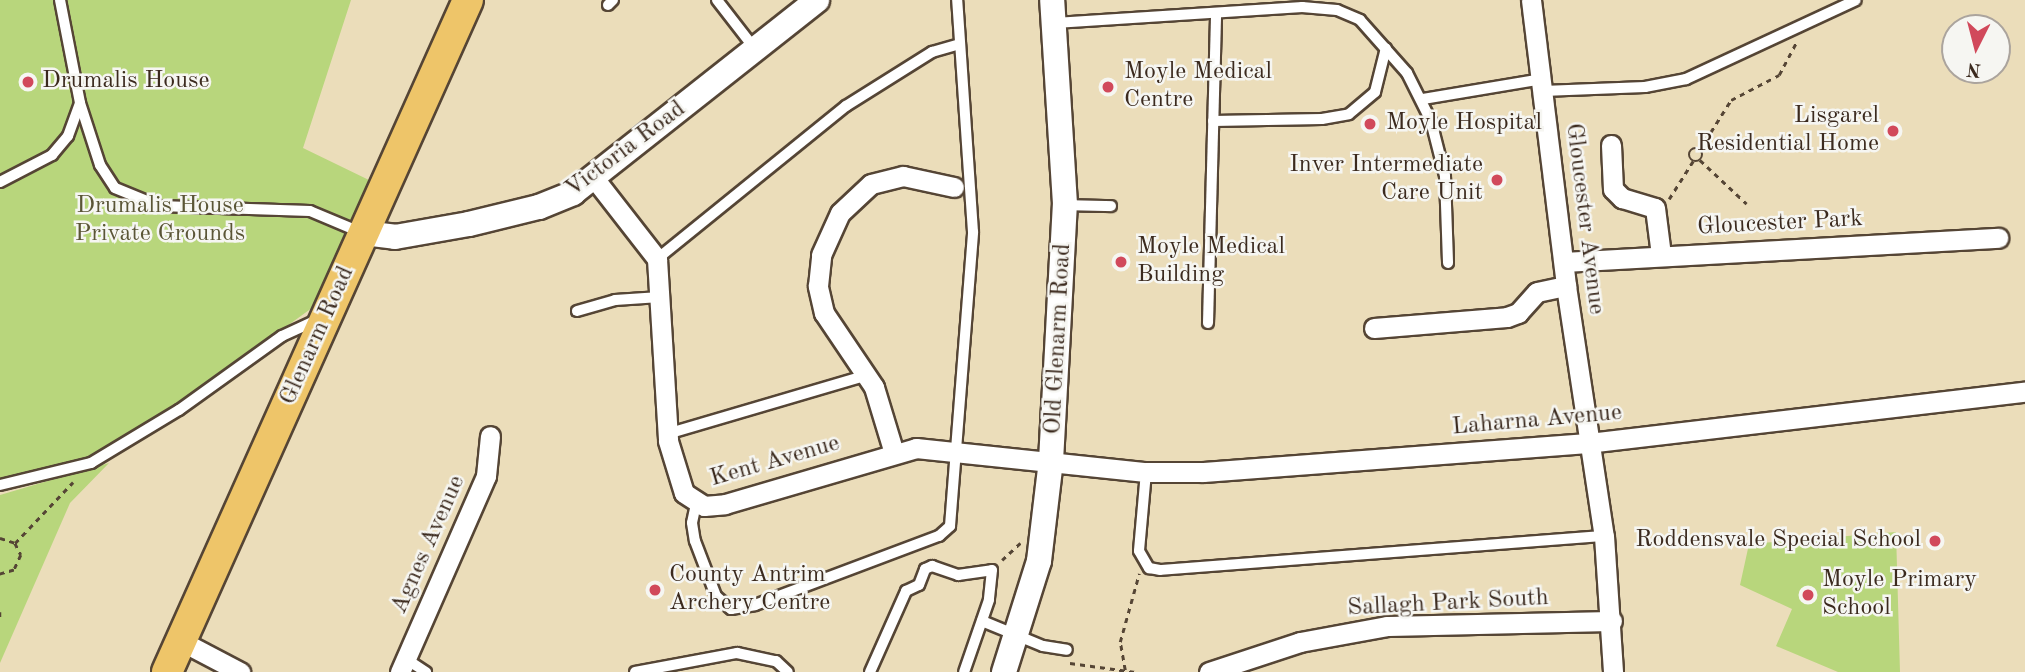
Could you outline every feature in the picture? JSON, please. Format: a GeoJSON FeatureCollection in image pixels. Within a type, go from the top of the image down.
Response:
{"type":"FeatureCollection","features":[{"type":"Feature","properties":{"kind":"main road","name":"Glenarm Road"},"geometry":{"type":"LineString","coordinates":[[167,672],[468,0]]}},
{"type":"Feature","properties":{"kind":"street","name":"Gloucester Avenue"},"geometry":{"type":"LineString","coordinates":[[1531,0],[1566,286],[1604,536],[1612,621],[1613,672]]}},
{"type":"Feature","properties":{"kind":"street","name":"Victoria Road"},"geometry":{"type":"LineString","coordinates":[[364,233],[395,237],[540,207],[594,178],[811,2]]}},
{"type":"Feature","properties":{"kind":"street","name":"Old Glenarm Road"},"geometry":{"type":"LineString","coordinates":[[1004,672],[1018,635],[1044,534],[1051,461],[1065,204],[1053,11]]}},
{"type":"Feature","properties":{"kind":"street"},"geometry":{"type":"LineString","coordinates":[[1611,145],[1613,189],[1622,198],[1655,208],[1661,255]]}},
{"type":"Feature","properties":{"kind":"street"},"geometry":{"type":"LineString","coordinates":[[894,453],[878,397],[867,375],[830,326],[820,299],[818,268],[830,230],[853,198],[885,179],[917,177],[954,187]]}},
{"type":"Feature","properties":{"kind":"street"},"geometry":{"type":"LineString","coordinates":[[594,178],[657,259]]}},
{"type":"Feature","properties":{"kind":"street","name":"Gloucester Park"},"geometry":{"type":"LineString","coordinates":[[1564,262],[1998,238]]}},
{"type":"Feature","properties":{"kind":"street","name":"Kent Avenue"},"geometry":{"type":"LineString","coordinates":[[657,259],[667,434],[684,493],[696,504],[716,506],[916,448],[1051,461]]}},
{"type":"Feature","properties":{"kind":"street"},"geometry":{"type":"LineString","coordinates":[[1374,328],[1507,317],[1518,313],[1537,292],[1566,286]]}},
{"type":"Feature","properties":{"kind":"street","name":"Laharna Avenue"},"geometry":{"type":"LineString","coordinates":[[1051,461],[1146,472],[1203,472],[1588,443],[2025,392]]}},
{"type":"Feature","properties":{"kind":"street","name":"Agnes Avenue"},"geometry":{"type":"LineString","coordinates":[[403,665],[486,476],[490,436]]}},
{"type":"Feature","properties":{"kind":"street","name":"Sallagh Park South"},"geometry":{"type":"LineString","coordinates":[[1209,672],[1278,648],[1364,629],[1612,621]]}},
{"type":"Feature","properties":{"kind":"street"},"geometry":{"type":"LineString","coordinates":[[181,641],[240,672]]}},
{"type":"Feature","properties":{"kind":"lane"},"geometry":{"type":"LineString","coordinates":[[60,0],[80,103],[100,165],[115,188],[134,199],[191,209],[310,211],[364,233]]}},
{"type":"Feature","properties":{"kind":"lane"},"geometry":{"type":"LineString","coordinates":[[716,0],[755,50]]}},
{"type":"Feature","properties":{"kind":"lane"},"geometry":{"type":"LineString","coordinates":[[696,504],[692,531],[716,596],[724,607],[740,608],[947,531],[958,451],[973,232],[957,0]]}},
{"type":"Feature","properties":{"kind":"lane"},"geometry":{"type":"LineString","coordinates":[[1423,99],[1485,85],[1674,82],[1856,0]]}},
{"type":"Feature","properties":{"kind":"lane"},"geometry":{"type":"LineString","coordinates":[[1053,11],[1216,13],[1337,10],[1360,20],[1387,48],[1423,99],[1445,176],[1448,263]]}},
{"type":"Feature","properties":{"kind":"lane"},"geometry":{"type":"LineString","coordinates":[[1208,323],[1216,13]]}},
{"type":"Feature","properties":{"kind":"lane"},"geometry":{"type":"LineString","coordinates":[[657,259],[846,106],[937,49],[960,44]]}},
{"type":"Feature","properties":{"kind":"lane"},"geometry":{"type":"LineString","coordinates":[[1213,121],[1322,119],[1349,114],[1375,92],[1387,48]]}},
{"type":"Feature","properties":{"kind":"lane"},"geometry":{"type":"LineString","coordinates":[[0,182],[52,155],[68,136],[80,103]]}},
{"type":"Feature","properties":{"kind":"lane"},"geometry":{"type":"LineString","coordinates":[[1065,204],[1111,206]]}},
{"type":"Feature","properties":{"kind":"lane"},"geometry":{"type":"LineString","coordinates":[[577,312],[615,300],[661,297]]}},
{"type":"Feature","properties":{"kind":"lane"},"geometry":{"type":"LineString","coordinates":[[0,485],[91,463],[179,410],[290,331],[327,318]]}},
{"type":"Feature","properties":{"kind":"lane"},"geometry":{"type":"LineString","coordinates":[[667,434],[867,375]]}},
{"type":"Feature","properties":{"kind":"lane"},"geometry":{"type":"LineString","coordinates":[[1146,472],[1139,551],[1143,562],[1160,570],[1604,536]]}},
{"type":"Feature","properties":{"kind":"lane"},"geometry":{"type":"LineString","coordinates":[[870,672],[906,591],[919,585],[925,569],[932,566],[958,575],[992,570],[982,621],[964,672]]}},
{"type":"Feature","properties":{"kind":"lane"},"geometry":{"type":"LineString","coordinates":[[982,621],[1043,646],[1067,650]]}},
{"type":"Feature","properties":{"kind":"lane"},"geometry":{"type":"LineString","coordinates":[[635,672],[737,653],[776,661],[788,672]]}},
{"type":"Feature","properties":{"kind":"lane"},"geometry":{"type":"LineString","coordinates":[[403,665],[426,672]]}},
{"type":"Feature","properties":{"kind":"path"},"geometry":{"type":"LineString","coordinates":[[1747,205],[1700,160],[1700,149],[1731,100],[1767,84],[1782,72],[1798,37],[1792,31]]}},
{"type":"Feature","properties":{"kind":"path"},"geometry":{"type":"LineString","coordinates":[[1693,161],[1689,152],[1700,149]]}},
{"type":"Feature","properties":{"kind":"path"},"geometry":{"type":"LineString","coordinates":[[1669,209],[1670,192],[1693,161],[1700,160]]}},
{"type":"Feature","properties":{"kind":"path"},"geometry":{"type":"LineString","coordinates":[[15,543],[91,463]]}},
{"type":"Feature","properties":{"kind":"path"},"geometry":{"type":"LineString","coordinates":[[992,570],[1016,545],[1044,534]]}},
{"type":"Feature","properties":{"kind":"path"},"geometry":{"type":"LineString","coordinates":[[0,538],[15,543],[21,555],[18,566],[0,574]]}},
{"type":"Feature","properties":{"kind":"path"},"geometry":{"type":"LineString","coordinates":[[1125,670],[1120,642],[1143,562]]}},
{"type":"Feature","properties":{"kind":"path"},"geometry":{"type":"LineString","coordinates":[[0,612],[0,618]]}},
{"type":"Feature","properties":{"kind":"path"},"geometry":{"type":"LineString","coordinates":[[1074,663],[1135,672]]}},
{"type":"Feature","properties":{"kind":"green space","name":"Drumalis House Private Grounds"},"geometry":{"type":"Polygon","coordinates":[[[0,0],[351,0],[303,148],[371,181],[316,305],[163,416],[98,456],[0,482],[0,0]]]}},
{"type":"Feature","properties":{"kind":"green space"},"geometry":{"type":"Polygon","coordinates":[[[109,463],[70,503],[0,663],[0,495],[109,463]]]}},
{"type":"Feature","properties":{"kind":"green space"},"geometry":{"type":"Polygon","coordinates":[[[1896,532],[1900,672],[1838,672],[1776,646],[1792,609],[1740,585],[1749,544],[1896,532]]]}},
{"type":"Feature","properties":{"kind":"place","name":"Drumalis House"},"geometry":{"type":"Point","coordinates":[28,82]}},
{"type":"Feature","properties":{"kind":"place","name":"Moyle Medical Centre"},"geometry":{"type":"Point","coordinates":[1108,87]}},
{"type":"Feature","properties":{"kind":"place","name":"Moyle Hospital"},"geometry":{"type":"Point","coordinates":[1370,124]}},
{"type":"Feature","properties":{"kind":"place","name":"Lisgarel Residential Home"},"geometry":{"type":"Point","coordinates":[1893,131]}},
{"type":"Feature","properties":{"kind":"place","name":"Inver Intermediate Care Unit"},"geometry":{"type":"Point","coordinates":[1497,180]}},
{"type":"Feature","properties":{"kind":"place","name":"Moyle Medical Building"},"geometry":{"type":"Point","coordinates":[1121,262]}},
{"type":"Feature","properties":{"kind":"place","name":"Roddensvale Special School"},"geometry":{"type":"Point","coordinates":[1935,541]}},
{"type":"Feature","properties":{"kind":"place","name":"County Antrim Archery Centre"},"geometry":{"type":"Point","coordinates":[655,590]}},
{"type":"Feature","properties":{"kind":"place","name":"Moyle Primary School"},"geometry":{"type":"Point","coordinates":[1808,595]}}]}
